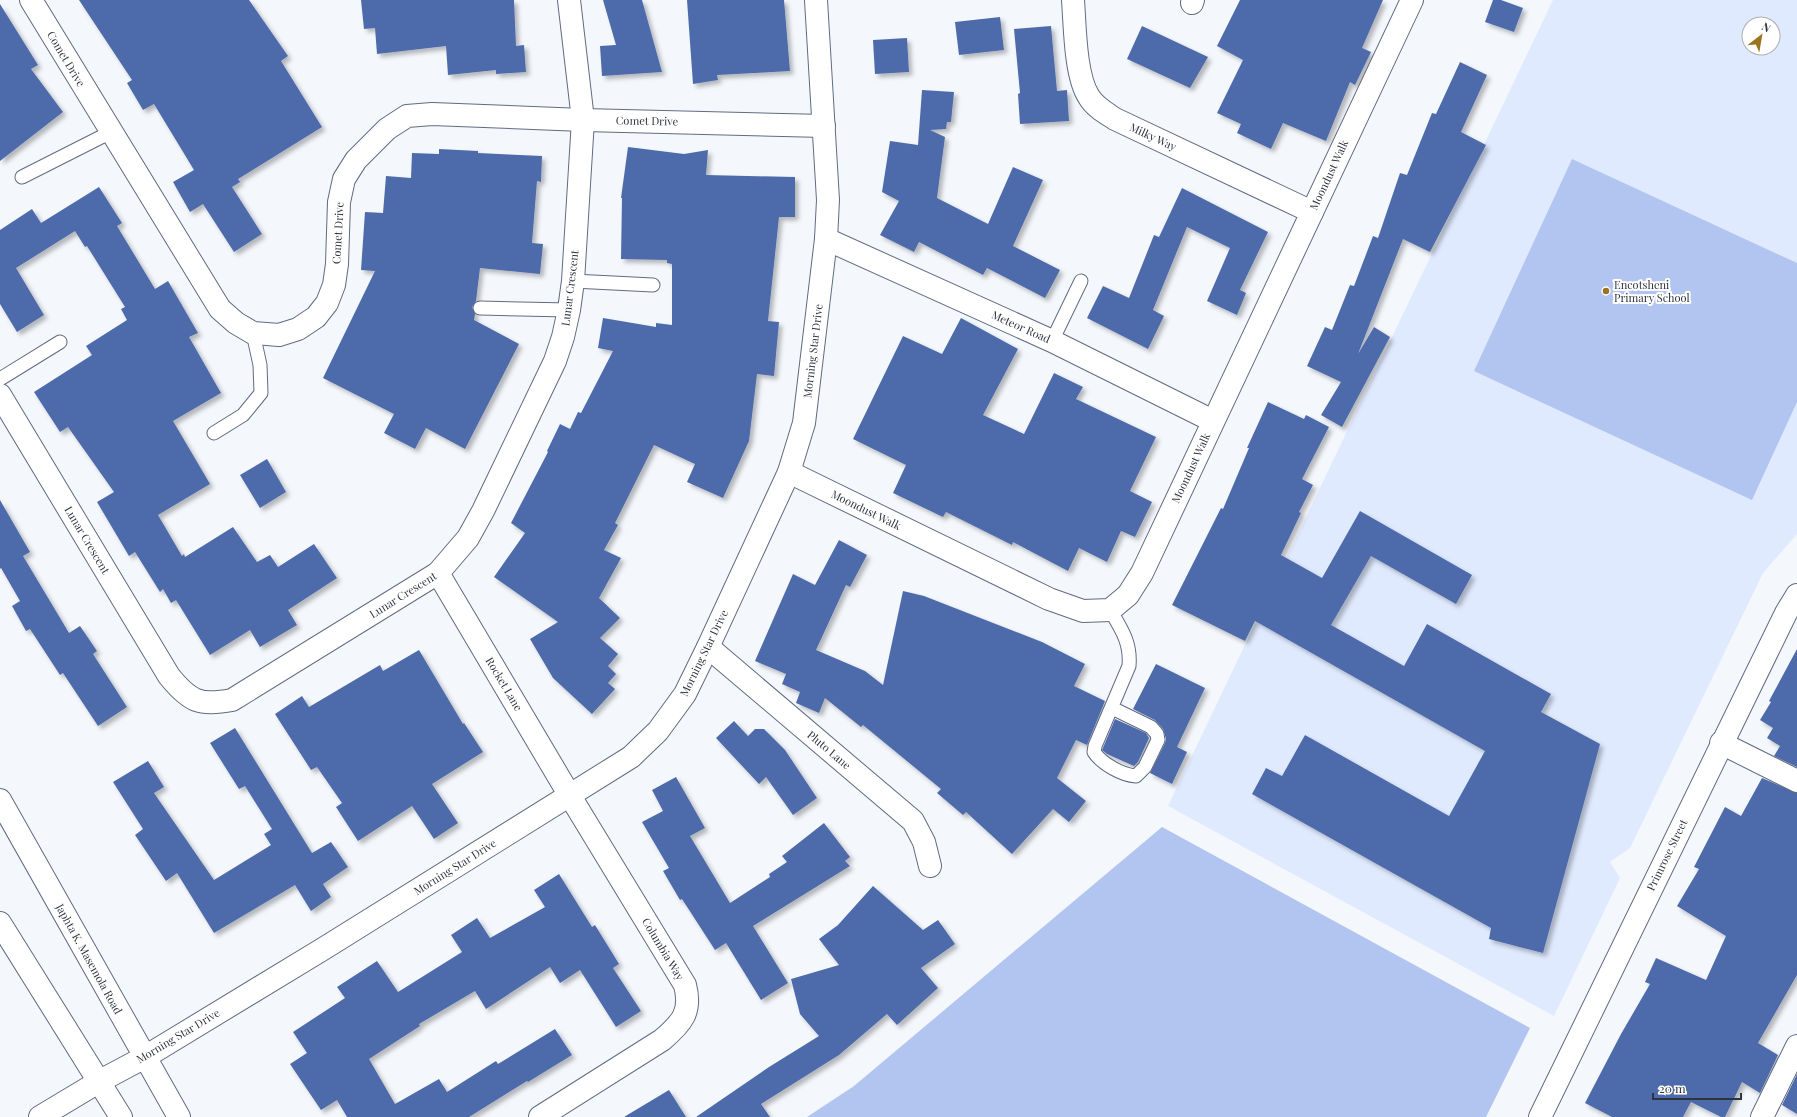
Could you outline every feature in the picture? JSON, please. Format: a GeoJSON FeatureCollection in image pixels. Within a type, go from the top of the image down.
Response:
{"type":"FeatureCollection","features":[{"type":"Feature","properties":{"kind":"street","name":"Comet Drive"},"geometry":{"type":"LineString","coordinates":[[30,0],[220,309],[236,323],[253,332],[279,335],[298,329],[316,317],[327,303],[334,285],[337,264],[339,202],[344,179],[356,160],[387,129],[408,116],[432,114],[583,120],[824,126]]}},
{"type":"Feature","properties":{"kind":"street","name":"Lunar Crescent"},"geometry":{"type":"LineString","coordinates":[[0,395],[170,676],[183,693],[197,700],[216,703],[232,700],[438,573],[468,538],[483,511],[555,361],[563,337],[573,281],[583,120],[569,0]]}},
{"type":"Feature","properties":{"kind":"street","name":"Morning Star Drive"},"geometry":{"type":"LineString","coordinates":[[40,1117],[144,1057],[178,1035],[323,949],[570,796],[630,757],[658,731],[685,694],[789,472],[804,423],[826,239],[828,200],[816,0]]}},
{"type":"Feature","properties":{"kind":"street","name":"Milky Way"},"geometry":{"type":"LineString","coordinates":[[1073,0],[1078,66],[1088,97],[1099,108],[1115,119],[1312,212]]}},
{"type":"Feature","properties":{"kind":"street","name":"Moondust Walk"},"geometry":{"type":"LineString","coordinates":[[789,472],[1049,599],[1083,611],[1110,610],[1128,595],[1142,573],[1412,0]]}},
{"type":"Feature","properties":{"kind":"street","name":"Meteor Road"},"geometry":{"type":"LineString","coordinates":[[826,239],[1052,341],[1213,421]]}},
{"type":"Feature","properties":{"kind":"street","name":"Rocket Lane"},"geometry":{"type":"LineString","coordinates":[[438,573],[570,796]]}},
{"type":"Feature","properties":{"kind":"street","name":"Primrose Street"},"geometry":{"type":"LineString","coordinates":[[1540,1117],[1721,743],[1786,613],[1797,595]]}},
{"type":"Feature","properties":{"kind":"street","name":"Pluto Lane"},"geometry":{"type":"LineString","coordinates":[[708,647],[913,821],[924,842],[930,866]]}},
{"type":"Feature","properties":{"kind":"street"},"geometry":{"type":"LineString","coordinates":[[1721,743],[1797,781]]}},
{"type":"Feature","properties":{"kind":"street","name":"Columbia Way"},"geometry":{"type":"LineString","coordinates":[[540,1117],[662,1040],[676,1028],[686,1014],[689,999],[685,985],[570,796]]}},
{"type":"Feature","properties":{"kind":"street","name":"Japhta K. Masemola Road"},"geometry":{"type":"LineString","coordinates":[[0,800],[144,1057],[180,1117]]}},
{"type":"Feature","properties":{"kind":"street"},"geometry":{"type":"LineString","coordinates":[[0,923],[100,1081],[121,1117]]}},
{"type":"Feature","properties":{"kind":"street"},"geometry":{"type":"LineString","coordinates":[[1762,1117],[1797,1046]]}},
{"type":"Feature","properties":{"kind":"lane"},"geometry":{"type":"LineString","coordinates":[[22,177],[111,132]]}},
{"type":"Feature","properties":{"kind":"lane"},"geometry":{"type":"LineString","coordinates":[[573,281],[653,285]]}},
{"type":"Feature","properties":{"kind":"lane"},"geometry":{"type":"LineString","coordinates":[[1052,341],[1081,281]]}},
{"type":"Feature","properties":{"kind":"lane"},"geometry":{"type":"LineString","coordinates":[[480,308],[569,310]]}},
{"type":"Feature","properties":{"kind":"lane"},"geometry":{"type":"LineString","coordinates":[[214,433],[243,415],[261,393],[260,365],[253,332]]}},
{"type":"Feature","properties":{"kind":"lane"},"geometry":{"type":"LineString","coordinates":[[0,379],[60,342]]}},
{"type":"Feature","properties":{"kind":"lane"},"geometry":{"type":"LineString","coordinates":[[1110,610],[1126,637],[1130,653],[1129,666],[1095,746],[1094,752],[1098,758],[1106,764],[1129,775],[1136,776],[1145,767],[1158,740],[1157,734],[1150,727],[1112,708]]}},
{"type":"Feature","properties":{"kind":"shaded area","name":"Encotsheni Primary School"},"geometry":{"type":"Polygon","coordinates":[[[1553,0],[1797,0],[1797,534],[1763,573],[1630,848],[1610,862],[1620,878],[1554,1016],[1168,806],[1553,0]]]}},
{"type":"Feature","properties":{"kind":"shaded area"},"geometry":{"type":"Polygon","coordinates":[[[1572,159],[1797,263],[1797,402],[1752,500],[1474,371],[1572,159]]]}},
{"type":"Feature","properties":{"kind":"shaded area"},"geometry":{"type":"Polygon","coordinates":[[[1162,827],[1530,1028],[1486,1117],[807,1117],[854,1086],[1162,827]]]}},
{"type":"Feature","properties":{"kind":"building"},"geometry":{"type":"Polygon","coordinates":[[[79,0],[249,0],[288,56],[281,61],[322,127],[238,179],[240,182],[232,187],[262,234],[234,252],[203,204],[190,212],[173,182],[194,170],[154,104],[143,110],[127,83],[132,80],[79,0]]]}},
{"type":"Feature","properties":{"kind":"building"},"geometry":{"type":"Polygon","coordinates":[[[361,0],[514,0],[516,46],[524,45],[526,72],[496,74],[496,70],[448,75],[446,46],[377,54],[375,28],[364,29],[361,0]]]}},
{"type":"Feature","properties":{"kind":"building"},"geometry":{"type":"Polygon","coordinates":[[[603,0],[642,0],[662,72],[602,76],[600,46],[616,45],[603,0]]]}},
{"type":"Feature","properties":{"kind":"building"},"geometry":{"type":"Polygon","coordinates":[[[687,0],[784,0],[790,71],[717,75],[718,80],[693,84],[687,0]]]}},
{"type":"Feature","properties":{"kind":"building"},"geometry":{"type":"Polygon","coordinates":[[[1240,0],[1383,0],[1362,48],[1371,52],[1355,85],[1350,82],[1326,141],[1283,123],[1271,149],[1237,133],[1241,124],[1217,113],[1243,60],[1217,46],[1240,0]]]}},
{"type":"Feature","properties":{"kind":"building"},"geometry":{"type":"Polygon","coordinates":[[[1493,0],[1501,0],[1523,8],[1514,32],[1485,22],[1493,0]]]}},
{"type":"Feature","properties":{"kind":"building"},"geometry":{"type":"Polygon","coordinates":[[[0,4],[38,65],[31,69],[63,112],[0,161],[0,4]]]}},
{"type":"Feature","properties":{"kind":"building"},"geometry":{"type":"Polygon","coordinates":[[[1000,17],[1004,50],[959,55],[955,22],[1000,17]]]}},
{"type":"Feature","properties":{"kind":"building"},"geometry":{"type":"Polygon","coordinates":[[[1051,26],[1057,91],[1067,90],[1069,121],[1020,124],[1018,94],[1020,93],[1014,29],[1051,26]]]}},
{"type":"Feature","properties":{"kind":"building"},"geometry":{"type":"Polygon","coordinates":[[[1142,26],[1208,57],[1190,88],[1127,59],[1142,26]]]}},
{"type":"Feature","properties":{"kind":"building"},"geometry":{"type":"Polygon","coordinates":[[[907,38],[909,72],[875,74],[873,40],[907,38]]]}},
{"type":"Feature","properties":{"kind":"building"},"geometry":{"type":"Polygon","coordinates":[[[1460,62],[1487,75],[1461,132],[1486,145],[1430,252],[1403,239],[1358,354],[1374,327],[1390,337],[1342,427],[1321,415],[1341,382],[1307,366],[1325,327],[1332,330],[1350,285],[1354,286],[1373,236],[1378,238],[1400,173],[1407,175],[1432,113],[1436,114],[1460,62]]]}},
{"type":"Feature","properties":{"kind":"building"},"geometry":{"type":"Polygon","coordinates":[[[922,90],[954,92],[951,122],[947,122],[946,129],[930,130],[945,137],[937,198],[988,224],[1013,167],[1043,180],[1013,246],[1060,270],[1045,298],[987,268],[983,275],[919,242],[914,252],[880,235],[899,201],[882,192],[890,141],[918,145],[922,90]]]}},
{"type":"Feature","properties":{"kind":"building"},"geometry":{"type":"Polygon","coordinates":[[[628,147],[684,154],[708,150],[706,175],[795,177],[795,217],[779,217],[768,321],[779,322],[774,376],[757,374],[749,441],[723,498],[687,482],[695,464],[654,445],[615,523],[618,525],[604,550],[621,558],[599,598],[620,618],[600,638],[618,654],[608,666],[616,674],[608,683],[615,689],[592,714],[553,678],[530,639],[558,622],[494,577],[525,533],[511,523],[548,452],[547,451],[560,424],[570,429],[578,412],[581,413],[613,351],[598,348],[603,318],[656,327],[656,323],[672,325],[672,264],[667,263],[667,260],[621,259],[621,198],[628,147]]]}},
{"type":"Feature","properties":{"kind":"building"},"geometry":{"type":"Polygon","coordinates":[[[439,149],[478,151],[478,153],[542,156],[541,182],[537,181],[532,243],[543,244],[540,274],[480,268],[476,301],[472,307],[475,314],[474,320],[519,344],[465,449],[426,428],[415,449],[384,433],[394,414],[323,378],[375,271],[361,270],[365,212],[383,213],[386,176],[411,178],[412,153],[439,154],[439,149]]]}},
{"type":"Feature","properties":{"kind":"building"},"geometry":{"type":"Polygon","coordinates":[[[99,187],[122,223],[117,226],[155,289],[168,281],[198,333],[189,337],[221,393],[173,421],[210,484],[158,515],[182,556],[184,554],[185,557],[233,527],[257,562],[270,555],[278,567],[314,544],[337,578],[288,610],[297,625],[260,647],[250,630],[210,655],[176,600],[171,603],[163,589],[160,592],[135,552],[129,556],[97,502],[114,492],[68,427],[60,432],[34,392],[92,355],[86,346],[127,320],[121,309],[125,307],[87,246],[85,247],[75,231],[16,268],[44,315],[17,332],[0,304],[0,230],[32,209],[41,223],[99,187]]]}},
{"type":"Feature","properties":{"kind":"building"},"geometry":{"type":"Polygon","coordinates":[[[1182,188],[1268,232],[1240,290],[1246,293],[1237,315],[1207,301],[1230,248],[1187,227],[1153,310],[1164,316],[1148,349],[1087,318],[1103,286],[1129,298],[1154,235],[1159,237],[1182,188]]]}},
{"type":"Feature","properties":{"kind":"building"},"geometry":{"type":"Polygon","coordinates":[[[961,318],[1018,349],[983,415],[1024,434],[1054,373],[1083,387],[1076,399],[1156,437],[1130,491],[1152,502],[1135,537],[1121,531],[1107,562],[1079,548],[1068,571],[1013,542],[1012,545],[946,512],[943,517],[893,493],[906,465],[853,439],[903,336],[942,354],[961,318]]]}},
{"type":"Feature","properties":{"kind":"building"},"geometry":{"type":"Polygon","coordinates":[[[1268,402],[1304,419],[1306,415],[1329,427],[1302,479],[1313,485],[1299,512],[1301,513],[1281,555],[1322,578],[1360,511],[1472,575],[1456,604],[1371,556],[1331,625],[1404,666],[1427,624],[1551,694],[1541,712],[1600,744],[1543,953],[1489,939],[1491,928],[1252,794],[1266,768],[1282,776],[1305,735],[1449,816],[1485,751],[1255,621],[1245,641],[1172,605],[1221,508],[1223,509],[1249,448],[1247,448],[1268,402]]]}},
{"type":"Feature","properties":{"kind":"building"},"geometry":{"type":"Polygon","coordinates":[[[267,459],[286,492],[260,508],[240,475],[267,459]]]}},
{"type":"Feature","properties":{"kind":"building"},"geometry":{"type":"Polygon","coordinates":[[[0,500],[30,552],[23,556],[69,633],[80,626],[97,651],[93,654],[127,707],[98,726],[63,673],[60,675],[30,629],[26,631],[12,606],[20,601],[1,568],[0,569],[0,500]]]}},
{"type":"Feature","properties":{"kind":"building"},"geometry":{"type":"Polygon","coordinates":[[[839,540],[867,555],[850,587],[846,585],[816,650],[865,671],[883,685],[903,591],[924,596],[1042,642],[1085,664],[1074,686],[1105,701],[1087,745],[1076,740],[1057,778],[1086,801],[1069,822],[1053,809],[1012,854],[966,812],[963,815],[937,793],[941,789],[863,725],[861,727],[825,698],[819,713],[796,703],[800,692],[782,684],[786,674],[755,661],[793,574],[815,585],[839,540]]]}},
{"type":"Feature","properties":{"kind":"building"},"geometry":{"type":"Polygon","coordinates":[[[1797,649],[1797,767],[1774,756],[1780,746],[1767,738],[1773,728],[1760,720],[1771,702],[1769,701],[1797,649]]]}},
{"type":"Feature","properties":{"kind":"building"},"geometry":{"type":"Polygon","coordinates":[[[419,650],[463,724],[464,723],[483,752],[432,784],[458,823],[434,839],[412,806],[358,841],[336,807],[342,803],[317,767],[311,770],[275,714],[302,696],[309,707],[380,665],[383,671],[419,650]]]}},
{"type":"Feature","properties":{"kind":"building"},"geometry":{"type":"Polygon","coordinates":[[[1156,664],[1205,688],[1177,747],[1187,752],[1172,784],[1150,773],[1165,743],[1166,739],[1163,729],[1155,720],[1133,709],[1156,664]]]}},
{"type":"Feature","properties":{"kind":"building"},"geometry":{"type":"Polygon","coordinates":[[[1115,719],[1146,733],[1149,738],[1138,762],[1134,766],[1107,754],[1102,750],[1115,719]]]}},
{"type":"Feature","properties":{"kind":"building"},"geometry":{"type":"Polygon","coordinates":[[[734,721],[748,736],[755,729],[764,729],[785,750],[817,798],[793,815],[766,777],[759,784],[716,738],[734,721]]]}},
{"type":"Feature","properties":{"kind":"building"},"geometry":{"type":"Polygon","coordinates":[[[235,728],[312,853],[331,842],[348,867],[323,884],[331,897],[311,911],[295,885],[214,933],[177,873],[166,881],[135,835],[143,829],[113,782],[148,761],[164,787],[154,793],[214,880],[271,845],[264,834],[272,829],[245,786],[239,789],[210,743],[235,728]]]}},
{"type":"Feature","properties":{"kind":"building"},"geometry":{"type":"Polygon","coordinates":[[[676,777],[705,828],[690,836],[730,903],[770,877],[769,874],[787,862],[782,856],[824,823],[850,857],[845,861],[850,866],[753,926],[788,983],[761,1000],[726,943],[715,950],[682,899],[680,900],[663,871],[669,868],[642,822],[663,811],[652,790],[676,777]]]}},
{"type":"Feature","properties":{"kind":"building"},"geometry":{"type":"Polygon","coordinates":[[[1762,778],[1797,793],[1797,975],[1758,1043],[1778,1055],[1760,1093],[1742,1082],[1725,1117],[1721,1117],[1691,1102],[1683,1117],[1612,1117],[1585,1103],[1621,1034],[1650,984],[1645,982],[1656,958],[1706,980],[1726,936],[1677,906],[1699,869],[1694,867],[1725,807],[1741,816],[1762,778]]]}},
{"type":"Feature","properties":{"kind":"building"},"geometry":{"type":"Polygon","coordinates":[[[559,874],[592,927],[595,925],[619,964],[613,968],[641,1011],[616,1027],[580,970],[560,983],[550,967],[486,1009],[475,991],[419,1024],[420,1026],[369,1059],[395,1104],[439,1079],[447,1092],[496,1061],[498,1064],[555,1029],[572,1055],[469,1117],[347,1117],[337,1100],[321,1110],[290,1064],[307,1053],[293,1032],[345,998],[337,987],[377,961],[398,992],[462,952],[451,935],[477,918],[490,938],[545,907],[534,890],[559,874]]]}},
{"type":"Feature","properties":{"kind":"building"},"geometry":{"type":"Polygon","coordinates":[[[873,886],[923,930],[938,920],[955,944],[921,968],[938,988],[897,1025],[887,1014],[839,1055],[761,1104],[770,1117],[696,1117],[769,1067],[819,1036],[800,1014],[791,979],[839,965],[819,939],[838,925],[873,886]]]}},
{"type":"Feature","properties":{"kind":"building"},"geometry":{"type":"Polygon","coordinates":[[[1797,1074],[1797,1114],[1782,1105],[1797,1074]]]}},
{"type":"Feature","properties":{"kind":"building"},"geometry":{"type":"Polygon","coordinates":[[[669,1090],[686,1117],[624,1117],[669,1090]]]}},
{"type":"Feature","properties":{"kind":"place","name":"Encotsheni Primary School"},"geometry":{"type":"Point","coordinates":[1606,291]}}]}
